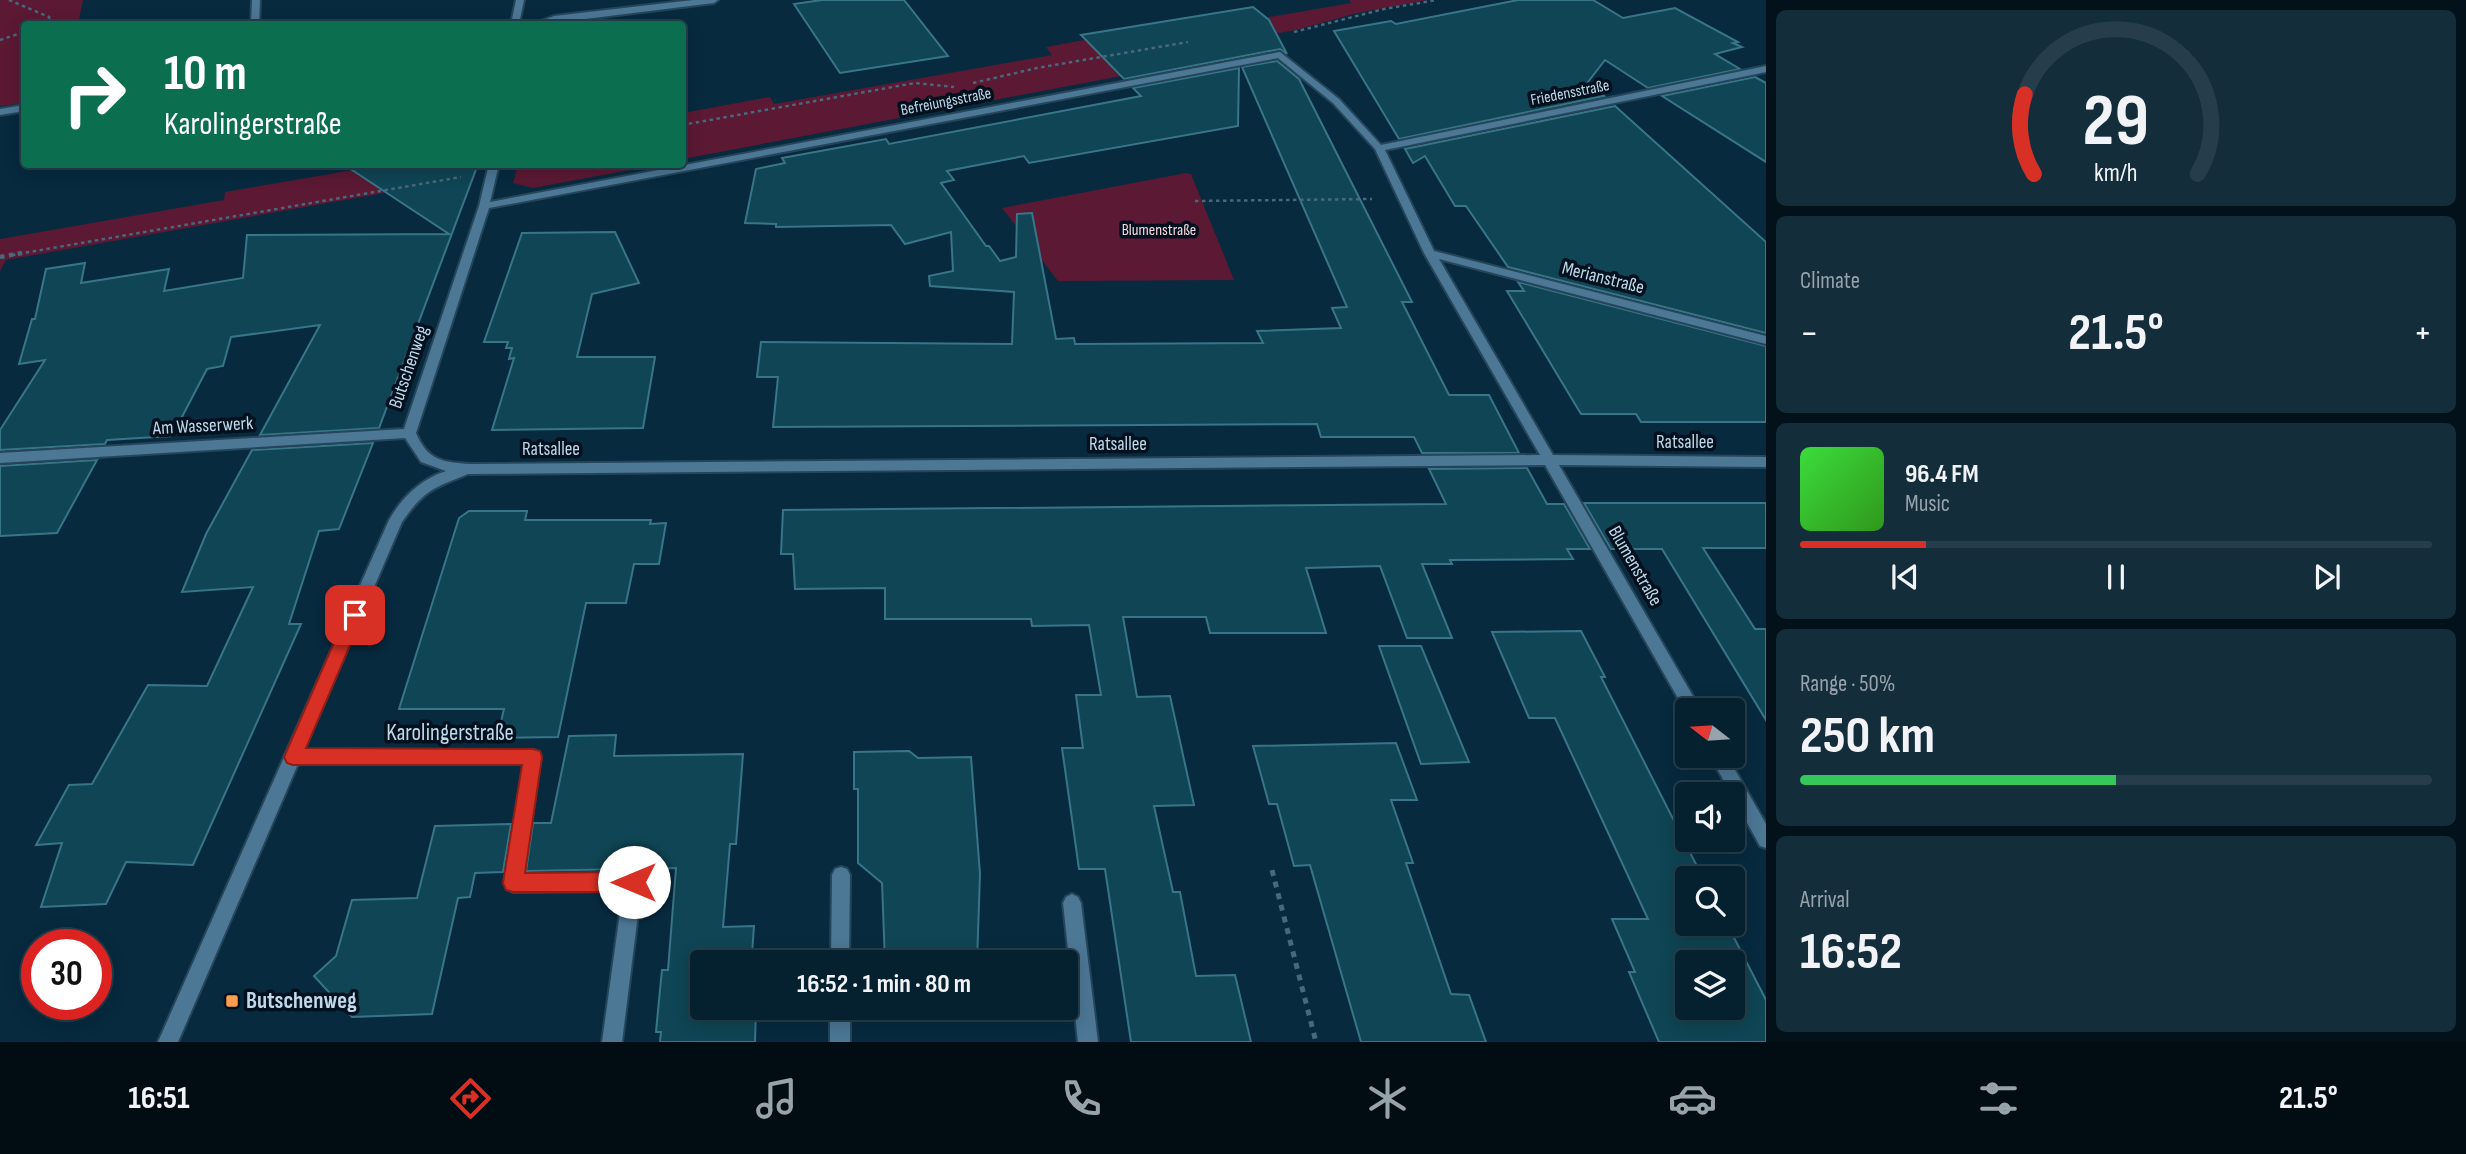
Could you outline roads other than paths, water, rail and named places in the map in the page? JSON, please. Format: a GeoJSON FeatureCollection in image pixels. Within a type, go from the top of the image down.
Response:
{"type":"FeatureCollection","features":[{"type":"Feature","properties":{"kind":"street"},"geometry":{"type":"LineString","coordinates":[[255,21],[256,0]]}},
{"type":"Feature","properties":{"kind":"street"},"geometry":{"type":"LineString","coordinates":[[516,21],[520,0]]}},
{"type":"Feature","properties":{"kind":"street"},"geometry":{"type":"LineString","coordinates":[[547,21],[713,0]]}},
{"type":"Feature","properties":{"kind":"street","name":"Befreiungsstraße"},"geometry":{"type":"LineString","coordinates":[[686,168],[1280,55],[1336,101],[1379,148]]}},
{"type":"Feature","properties":{"kind":"street","name":"Friedensstraße"},"geometry":{"type":"LineString","coordinates":[[1379,148],[1766,69]]}},
{"type":"Feature","properties":{"kind":"street"},"geometry":{"type":"LineString","coordinates":[[0,112],[21,108]]}},
{"type":"Feature","properties":{"kind":"street","name":"Blumenstraße"},"geometry":{"type":"LineString","coordinates":[[1379,148],[1430,253],[1685,698]]}},
{"type":"Feature","properties":{"kind":"street","name":"Butschenweg"},"geometry":{"type":"LineString","coordinates":[[471,469],[434,465],[415,450],[409,433],[484,206],[493,168]]}},
{"type":"Feature","properties":{"kind":"street","name":"Befreiungsstraße"},"geometry":{"type":"LineString","coordinates":[[484,206],[684,168]]}},
{"type":"Feature","properties":{"kind":"street","name":"Merianstraße"},"geometry":{"type":"LineString","coordinates":[[1430,253],[1766,340]]}},
{"type":"Feature","properties":{"kind":"street","name":"Am Wasserwerk"},"geometry":{"type":"LineString","coordinates":[[0,458],[409,433]]}},
{"type":"Feature","properties":{"kind":"street","name":"Ratsallee"},"geometry":{"type":"LineString","coordinates":[[471,469],[1550,460],[1766,462]]}},
{"type":"Feature","properties":{"kind":"street"},"geometry":{"type":"LineString","coordinates":[[168,1042],[396,520],[414,493],[432,479],[471,469]]}},
{"type":"Feature","properties":{"kind":"street","name":"Karolingerstraße"},"geometry":{"type":"LineString","coordinates":[[293,757],[533,757],[513,883],[634,882],[611,1042]]}},
{"type":"Feature","properties":{"kind":"street"},"geometry":{"type":"LineString","coordinates":[[1725,768],[1766,840]]}},
{"type":"Feature","properties":{"kind":"street"},"geometry":{"type":"LineString","coordinates":[[840,950],[841,875]]}},
{"type":"Feature","properties":{"kind":"street"},"geometry":{"type":"LineString","coordinates":[[1072,903],[1087,1042]]}},
{"type":"Feature","properties":{"kind":"street"},"geometry":{"type":"LineString","coordinates":[[839,1042],[840,1020]]}},
{"type":"Feature","properties":{"kind":"place","name":"Butschenweg"},"geometry":{"type":"Point","coordinates":[232,1001]}}]}
